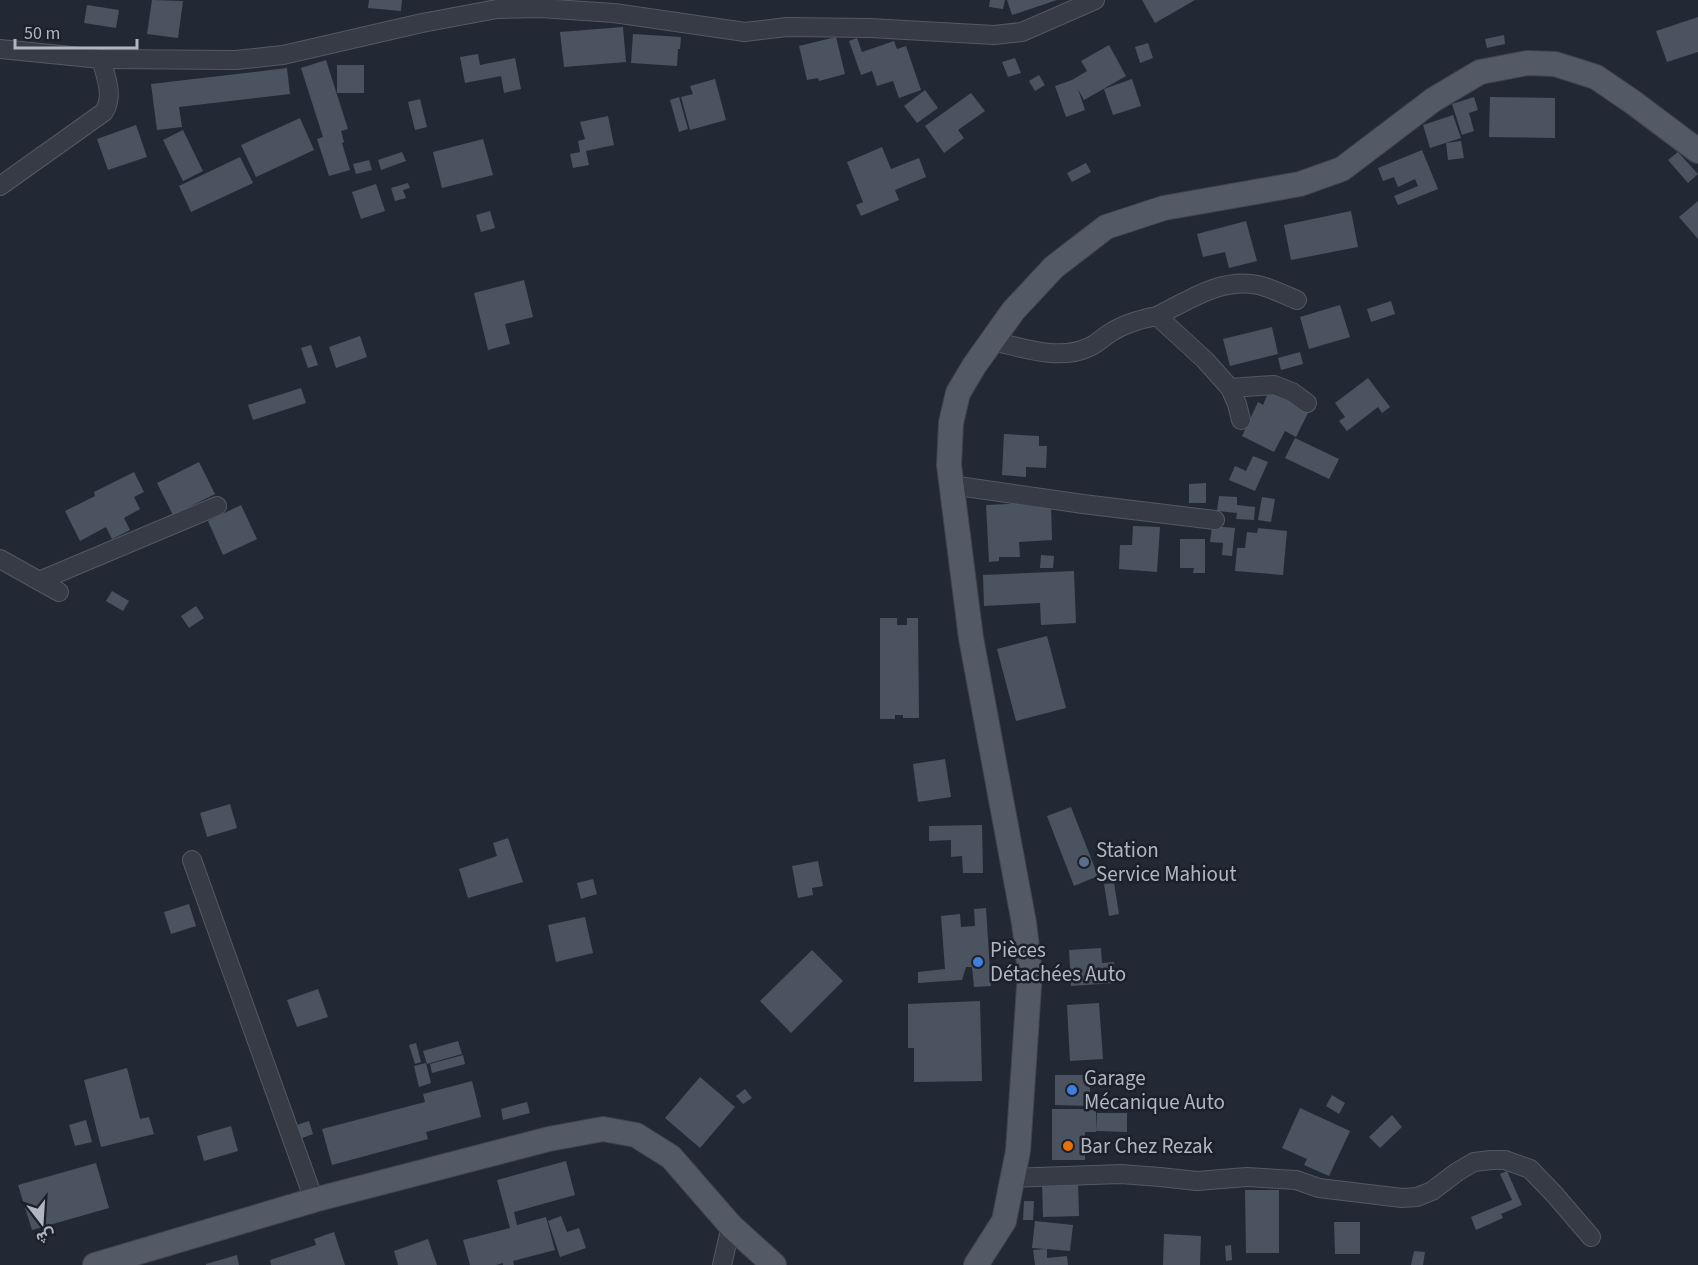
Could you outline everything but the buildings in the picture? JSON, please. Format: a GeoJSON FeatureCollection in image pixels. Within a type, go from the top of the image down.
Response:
{"type":"FeatureCollection","features":[{"type":"Feature","properties":{"kind":"main road"},"geometry":{"type":"LineString","coordinates":[[976,1265],[1004,1221],[1018,1151],[1030,972],[1024,923],[971,638],[951,485],[949,465],[951,423],[958,393],[1013,311],[1054,267],[1106,227],[1164,208],[1300,184],[1342,169],[1433,100],[1480,72],[1527,63],[1555,64],[1596,77],[1698,151]]}},
{"type":"Feature","properties":{"kind":"main road"},"geometry":{"type":"LineString","coordinates":[[95,1265],[314,1200],[549,1139],[603,1129],[636,1135],[671,1157],[731,1226],[774,1265]]}},
{"type":"Feature","properties":{"kind":"street"},"geometry":{"type":"LineString","coordinates":[[0,49],[101,59],[236,60],[284,55],[422,23],[497,9],[540,8],[614,13],[745,32],[787,27],[870,27],[994,35],[1022,32],[1095,0]]}},
{"type":"Feature","properties":{"kind":"street"},"geometry":{"type":"LineString","coordinates":[[0,186],[104,112],[109,105],[110,98],[101,59]]}},
{"type":"Feature","properties":{"kind":"street"},"geometry":{"type":"LineString","coordinates":[[992,341],[1050,352],[1086,349],[1141,318],[1158,316],[1221,285],[1238,282],[1259,285],[1297,300]]}},
{"type":"Feature","properties":{"kind":"street"},"geometry":{"type":"LineString","coordinates":[[1158,316],[1205,360],[1230,388],[1241,420]]}},
{"type":"Feature","properties":{"kind":"street"},"geometry":{"type":"LineString","coordinates":[[1230,388],[1274,385],[1292,392],[1307,403]]}},
{"type":"Feature","properties":{"kind":"street"},"geometry":{"type":"LineString","coordinates":[[951,485],[1215,520]]}},
{"type":"Feature","properties":{"kind":"street"},"geometry":{"type":"LineString","coordinates":[[39,581],[217,506]]}},
{"type":"Feature","properties":{"kind":"street"},"geometry":{"type":"LineString","coordinates":[[0,559],[59,592]]}},
{"type":"Feature","properties":{"kind":"street"},"geometry":{"type":"LineString","coordinates":[[192,860],[314,1200]]}},
{"type":"Feature","properties":{"kind":"street"},"geometry":{"type":"LineString","coordinates":[[1012,1178],[1120,1174],[1197,1181],[1247,1177],[1296,1180],[1319,1188],[1402,1198],[1417,1197],[1432,1191],[1474,1162],[1505,1160],[1530,1168],[1591,1237]]}},
{"type":"Feature","properties":{"kind":"street"},"geometry":{"type":"LineString","coordinates":[[722,1265],[731,1226]]}},
{"type":"Feature","properties":{"kind":"place","name":"Station Service Mahiout"},"geometry":{"type":"Point","coordinates":[1084,862]}},
{"type":"Feature","properties":{"kind":"place","name":"Pièces Détachées Auto"},"geometry":{"type":"Point","coordinates":[978,962]}},
{"type":"Feature","properties":{"kind":"place","name":"Garage Mécanique Auto"},"geometry":{"type":"Point","coordinates":[1072,1090]}},
{"type":"Feature","properties":{"kind":"place","name":"Bar Chez Rezak"},"geometry":{"type":"Point","coordinates":[1068,1146]}}]}
